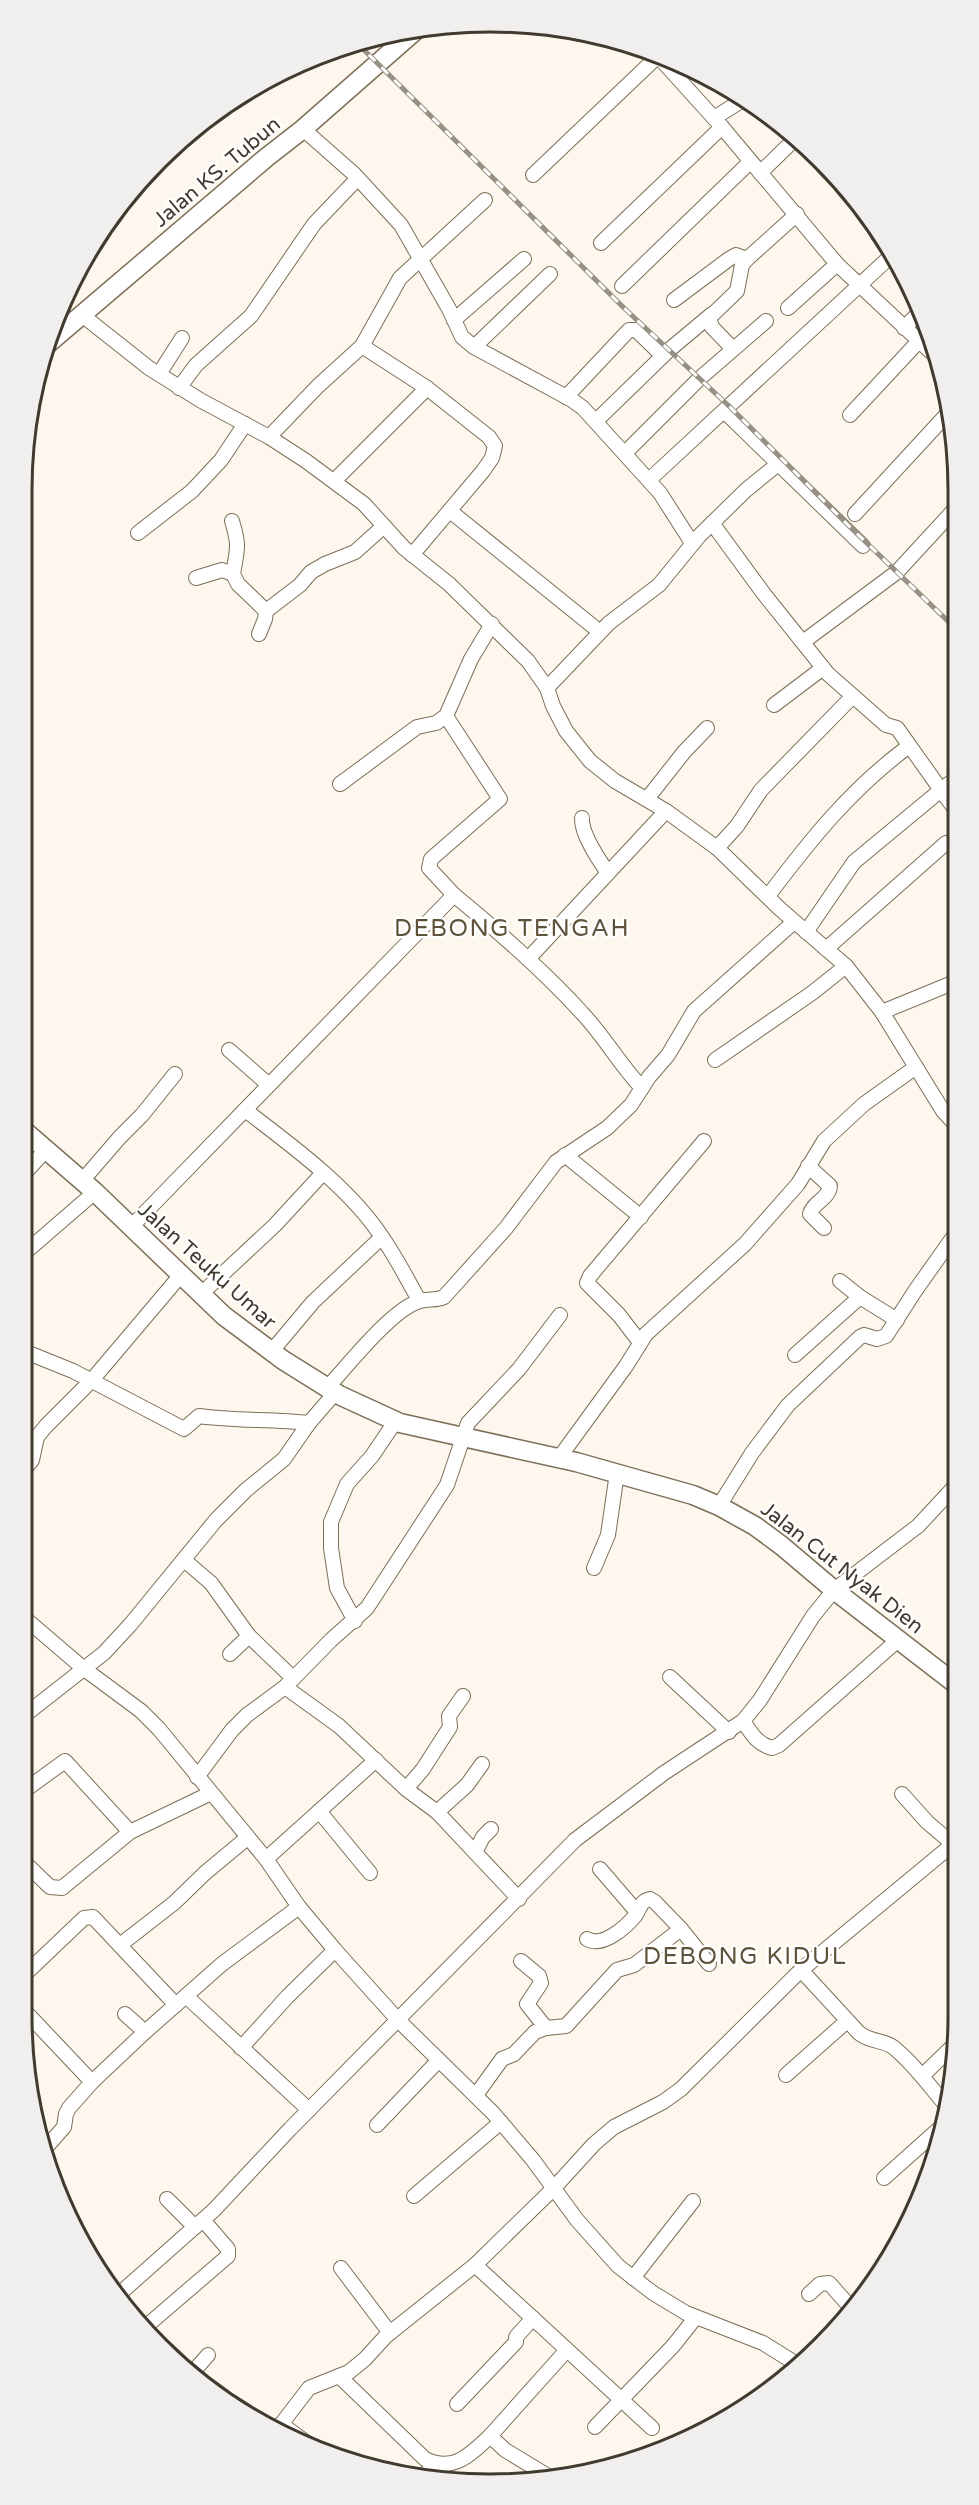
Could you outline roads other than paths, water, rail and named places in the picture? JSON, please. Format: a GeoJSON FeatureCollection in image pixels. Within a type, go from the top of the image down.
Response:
{"type":"FeatureCollection","features":[{"type":"Feature","properties":{"kind":"main road","name":"Jalan KS. Tubun"},"geometry":{"type":"LineString","coordinates":[[59,335],[303,129],[406,39]]}},
{"type":"Feature","properties":{"kind":"main road","name":"Jalan Teuku Umar"},"geometry":{"type":"LineString","coordinates":[[32,1138],[88,1186],[224,1316],[271,1352],[331,1390],[396,1422],[559,1458],[693,1496]]}},
{"type":"Feature","properties":{"kind":"main road","name":"Jalan Cut Nyak Dien"},"geometry":{"type":"LineString","coordinates":[[693,1496],[719,1506],[773,1539],[834,1590],[948,1678]]}},
{"type":"Feature","properties":{"kind":"street"},"geometry":{"type":"LineString","coordinates":[[533,175],[651,61]]}},
{"type":"Feature","properties":{"kind":"street"},"geometry":{"type":"LineString","coordinates":[[683,75],[718,123],[837,264],[925,347]]}},
{"type":"Feature","properties":{"kind":"street"},"geometry":{"type":"LineString","coordinates":[[601,243],[738,105]]}},
{"type":"Feature","properties":{"kind":"street"},"geometry":{"type":"LineString","coordinates":[[303,129],[402,225],[462,337],[474,347],[583,408],[649,480],[692,543]]}},
{"type":"Feature","properties":{"kind":"street"},"geometry":{"type":"LineString","coordinates":[[760,173],[790,144]]}},
{"type":"Feature","properties":{"kind":"street"},"geometry":{"type":"LineString","coordinates":[[622,286],[750,162]]}},
{"type":"Feature","properties":{"kind":"street"},"geometry":{"type":"LineString","coordinates":[[179,388],[196,364],[251,316],[314,224],[357,179]]}},
{"type":"Feature","properties":{"kind":"street"},"geometry":{"type":"LineString","coordinates":[[269,437],[318,386],[362,346],[400,278],[485,200]]}},
{"type":"Feature","properties":{"kind":"street"},"geometry":{"type":"LineString","coordinates":[[596,421],[663,356],[737,291],[740,272],[747,259],[797,214]]}},
{"type":"Feature","properties":{"kind":"street"},"geometry":{"type":"LineString","coordinates":[[674,300],[736,255],[747,259]]}},
{"type":"Feature","properties":{"kind":"street"},"geometry":{"type":"LineString","coordinates":[[454,320],[524,259]]}},
{"type":"Feature","properties":{"kind":"street"},"geometry":{"type":"LineString","coordinates":[[649,480],[886,260]]}},
{"type":"Feature","properties":{"kind":"street"},"geometry":{"type":"LineString","coordinates":[[788,308],[837,264]]}},
{"type":"Feature","properties":{"kind":"street"},"geometry":{"type":"LineString","coordinates":[[474,347],[550,274]]}},
{"type":"Feature","properties":{"kind":"street"},"geometry":{"type":"LineString","coordinates":[[712,314],[709,318],[712,327],[733,349]]}},
{"type":"Feature","properties":{"kind":"street"},"geometry":{"type":"LineString","coordinates":[[82,315],[179,388],[269,437],[364,504],[412,555],[449,584],[528,661],[547,688],[566,731],[582,753],[607,776],[666,811],[717,848],[794,922],[846,966],[882,1012],[948,1116]]}},
{"type":"Feature","properties":{"kind":"street"},"geometry":{"type":"LineString","coordinates":[[904,328],[914,318]]}},
{"type":"Feature","properties":{"kind":"street"},"geometry":{"type":"LineString","coordinates":[[625,453],[699,379],[766,321]]}},
{"type":"Feature","properties":{"kind":"street"},"geometry":{"type":"LineString","coordinates":[[566,397],[629,330],[636,330],[663,356]]}},
{"type":"Feature","properties":{"kind":"street"},"geometry":{"type":"LineString","coordinates":[[159,374],[182,338]]}},
{"type":"Feature","properties":{"kind":"street"},"geometry":{"type":"LineString","coordinates":[[850,415],[918,342]]}},
{"type":"Feature","properties":{"kind":"street"},"geometry":{"type":"LineString","coordinates":[[362,346],[427,388],[489,437],[495,446],[492,458],[483,471],[412,555]]}},
{"type":"Feature","properties":{"kind":"street"},"geometry":{"type":"LineString","coordinates":[[334,481],[427,388]]}},
{"type":"Feature","properties":{"kind":"street"},"geometry":{"type":"LineString","coordinates":[[725,412],[863,546]]}},
{"type":"Feature","properties":{"kind":"street"},"geometry":{"type":"LineString","coordinates":[[855,514],[942,419]]}},
{"type":"Feature","properties":{"kind":"street"},"geometry":{"type":"LineString","coordinates":[[138,533],[192,491],[221,460],[244,424]]}},
{"type":"Feature","properties":{"kind":"street"},"geometry":{"type":"LineString","coordinates":[[547,688],[600,632],[659,585],[692,543],[746,490],[778,464]]}},
{"type":"Feature","properties":{"kind":"street"},"geometry":{"type":"LineString","coordinates":[[450,511],[600,632]]}},
{"type":"Feature","properties":{"kind":"street"},"geometry":{"type":"LineString","coordinates":[[803,642],[897,572],[948,517]]}},
{"type":"Feature","properties":{"kind":"street"},"geometry":{"type":"LineString","coordinates":[[232,521],[238,540],[238,555],[232,574]]}},
{"type":"Feature","properties":{"kind":"street"},"geometry":{"type":"LineString","coordinates":[[712,523],[764,594],[823,668],[852,697],[886,725],[897,728],[948,800]]}},
{"type":"Feature","properties":{"kind":"street"},"geometry":{"type":"LineString","coordinates":[[259,634],[266,611],[300,585],[311,572],[355,552],[384,526]]}},
{"type":"Feature","properties":{"kind":"street"},"geometry":{"type":"LineString","coordinates":[[196,578],[222,570],[232,574],[238,584],[266,611]]}},
{"type":"Feature","properties":{"kind":"street"},"geometry":{"type":"LineString","coordinates":[[340,784],[417,727],[436,723],[446,716],[471,659],[492,624]]}},
{"type":"Feature","properties":{"kind":"street"},"geometry":{"type":"LineString","coordinates":[[774,705],[823,668]]}},
{"type":"Feature","properties":{"kind":"street"},"geometry":{"type":"LineString","coordinates":[[717,848],[737,826],[761,790],[852,697]]}},
{"type":"Feature","properties":{"kind":"street"},"geometry":{"type":"LineString","coordinates":[[446,716],[500,798],[431,859],[429,868],[454,895],[528,959],[604,1037],[642,1088]]}},
{"type":"Feature","properties":{"kind":"street"},"geometry":{"type":"LineString","coordinates":[[647,799],[684,752],[707,728]]}},
{"type":"Feature","properties":{"kind":"street"},"geometry":{"type":"LineString","coordinates":[[768,896],[807,844],[846,799],[876,771],[909,746]]}},
{"type":"Feature","properties":{"kind":"street"},"geometry":{"type":"LineString","coordinates":[[807,932],[854,862],[948,784]]}},
{"type":"Feature","properties":{"kind":"street"},"geometry":{"type":"LineString","coordinates":[[528,959],[666,811]]}},
{"type":"Feature","properties":{"kind":"street"},"geometry":{"type":"LineString","coordinates":[[582,818],[582,825],[608,873]]}},
{"type":"Feature","properties":{"kind":"street"},"geometry":{"type":"LineString","coordinates":[[826,950],[948,843]]}},
{"type":"Feature","properties":{"kind":"street"},"geometry":{"type":"LineString","coordinates":[[130,1228],[454,895]]}},
{"type":"Feature","properties":{"kind":"street"},"geometry":{"type":"LineString","coordinates":[[32,1709],[104,1653],[216,1520],[246,1490],[284,1460],[331,1390],[385,1325],[409,1305],[419,1300],[444,1297],[500,1235],[544,1175],[565,1155],[607,1128],[631,1106],[668,1055],[694,1011],[794,922]]}},
{"type":"Feature","properties":{"kind":"street"},"geometry":{"type":"LineString","coordinates":[[715,1060],[812,993],[846,966]]}},
{"type":"Feature","properties":{"kind":"street"},"geometry":{"type":"LineString","coordinates":[[882,1012],[948,985]]}},
{"type":"Feature","properties":{"kind":"street"},"geometry":{"type":"LineString","coordinates":[[230,1050],[269,1085]]}},
{"type":"Feature","properties":{"kind":"street"},"geometry":{"type":"LineString","coordinates":[[559,1458],[626,1366],[639,1341],[745,1244],[798,1184],[824,1141],[864,1104],[916,1067]]}},
{"type":"Feature","properties":{"kind":"street"},"geometry":{"type":"LineString","coordinates":[[32,1245],[88,1186],[120,1137],[142,1115],[175,1074]]}},
{"type":"Feature","properties":{"kind":"street"},"geometry":{"type":"LineString","coordinates":[[245,1110],[302,1153],[366,1215],[382,1237],[419,1300]]}},
{"type":"Feature","properties":{"kind":"street"},"geometry":{"type":"LineString","coordinates":[[639,1341],[619,1315],[587,1283],[590,1276],[704,1142]]}},
{"type":"Feature","properties":{"kind":"street"},"geometry":{"type":"LineString","coordinates":[[32,1165],[46,1150]]}},
{"type":"Feature","properties":{"kind":"street"},"geometry":{"type":"LineString","coordinates":[[565,1155],[641,1217]]}},
{"type":"Feature","properties":{"kind":"street"},"geometry":{"type":"LineString","coordinates":[[808,1166],[830,1186],[827,1195],[811,1210],[810,1214],[824,1228]]}},
{"type":"Feature","properties":{"kind":"street"},"geometry":{"type":"LineString","coordinates":[[200,1295],[275,1225],[323,1173]]}},
{"type":"Feature","properties":{"kind":"street"},"geometry":{"type":"LineString","coordinates":[[271,1352],[313,1302],[382,1237]]}},
{"type":"Feature","properties":{"kind":"street"},"geometry":{"type":"LineString","coordinates":[[719,1506],[753,1453],[777,1409],[860,1337],[864,1335],[877,1340],[883,1339],[948,1245]]}},
{"type":"Feature","properties":{"kind":"street"},"geometry":{"type":"LineString","coordinates":[[32,1460],[38,1437],[92,1380],[180,1276]]}},
{"type":"Feature","properties":{"kind":"street"},"geometry":{"type":"LineString","coordinates":[[840,1281],[860,1297],[897,1320]]}},
{"type":"Feature","properties":{"kind":"street"},"geometry":{"type":"LineString","coordinates":[[795,1355],[860,1297]]}},
{"type":"Feature","properties":{"kind":"street"},"geometry":{"type":"LineString","coordinates":[[197,1777],[232,1730],[247,1715],[289,1682],[367,1608],[435,1507],[451,1476],[468,1423],[519,1370],[560,1315]]}},
{"type":"Feature","properties":{"kind":"street"},"geometry":{"type":"LineString","coordinates":[[32,1355],[92,1380],[184,1430],[198,1416],[220,1420],[268,1419],[309,1423]]}},
{"type":"Feature","properties":{"kind":"street"},"geometry":{"type":"LineString","coordinates":[[355,1621],[337,1588],[331,1548],[331,1522],[347,1484],[372,1456],[396,1422]]}},
{"type":"Feature","properties":{"kind":"street"},"geometry":{"type":"LineString","coordinates":[[594,1568],[608,1535],[617,1473]]}},
{"type":"Feature","properties":{"kind":"street"},"geometry":{"type":"LineString","coordinates":[[123,2290],[199,2224],[309,2110],[592,1826],[664,1773],[743,1721],[760,1700],[813,1616],[834,1590],[948,1504]]}},
{"type":"Feature","properties":{"kind":"street"},"geometry":{"type":"LineString","coordinates":[[184,1560],[211,1583],[249,1636],[289,1682],[406,1789],[437,1812],[519,1899]]}},
{"type":"Feature","properties":{"kind":"street"},"geometry":{"type":"LineString","coordinates":[[32,1624],[83,1668],[141,1711],[159,1729],[266,1859],[299,1907],[335,1950],[398,2020],[501,2122],[533,2160],[553,2189],[618,2266],[653,2293],[696,2317],[763,2343],[791,2360]]}},
{"type":"Feature","properties":{"kind":"street"},"geometry":{"type":"LineString","coordinates":[[230,1654],[249,1636]]}},
{"type":"Feature","properties":{"kind":"street"},"geometry":{"type":"LineString","coordinates":[[743,1721],[760,1743],[772,1748],[779,1745],[898,1640]]}},
{"type":"Feature","properties":{"kind":"street"},"geometry":{"type":"LineString","coordinates":[[670,1677],[729,1732]]}},
{"type":"Feature","properties":{"kind":"street"},"geometry":{"type":"LineString","coordinates":[[406,1789],[423,1768],[448,1729],[449,1716],[463,1696]]}},
{"type":"Feature","properties":{"kind":"street"},"geometry":{"type":"LineString","coordinates":[[266,1859],[376,1760]]}},
{"type":"Feature","properties":{"kind":"street"},"geometry":{"type":"LineString","coordinates":[[32,1785],[66,1761],[130,1832]]}},
{"type":"Feature","properties":{"kind":"street"},"geometry":{"type":"LineString","coordinates":[[437,1812],[467,1785],[482,1764]]}},
{"type":"Feature","properties":{"kind":"street"},"geometry":{"type":"LineString","coordinates":[[32,1869],[50,1887],[62,1888],[130,1832],[211,1793]]}},
{"type":"Feature","properties":{"kind":"street"},"geometry":{"type":"LineString","coordinates":[[902,1794],[927,1822],[948,1837]]}},
{"type":"Feature","properties":{"kind":"street"},"geometry":{"type":"LineString","coordinates":[[319,1811],[370,1873]]}},
{"type":"Feature","properties":{"kind":"street"},"geometry":{"type":"LineString","coordinates":[[475,1852],[483,1837],[492,1829]]}},
{"type":"Feature","properties":{"kind":"street"},"geometry":{"type":"LineString","coordinates":[[120,1945],[174,1903],[247,1838]]}},
{"type":"Feature","properties":{"kind":"street"},"geometry":{"type":"LineString","coordinates":[[281,2423],[309,2388],[349,2372],[365,2359],[390,2333],[475,2265],[553,2189],[594,2144],[614,2127],[663,2102],[681,2089],[801,1970],[948,1848]]}},
{"type":"Feature","properties":{"kind":"street"},"geometry":{"type":"LineString","coordinates":[[600,1869],[637,1912]]}},
{"type":"Feature","properties":{"kind":"street"},"geometry":{"type":"LineString","coordinates":[[587,1939],[598,1942],[606,1940],[637,1912],[641,1904],[650,1899],[681,1929],[709,1964]]}},
{"type":"Feature","properties":{"kind":"street"},"geometry":{"type":"LineString","coordinates":[[50,2143],[64,2127],[67,2111],[92,2082],[222,1964],[299,1907]]}},
{"type":"Feature","properties":{"kind":"street"},"geometry":{"type":"LineString","coordinates":[[32,1968],[88,1916],[93,1917],[120,1945],[181,2000],[242,2048],[309,2110]]}},
{"type":"Feature","properties":{"kind":"street"},"geometry":{"type":"LineString","coordinates":[[476,2095],[502,2059],[514,2054],[535,2032],[546,2028],[566,2026],[616,1970],[634,1965],[681,1929]]}},
{"type":"Feature","properties":{"kind":"street"},"geometry":{"type":"LineString","coordinates":[[242,2048],[287,1997],[335,1950]]}},
{"type":"Feature","properties":{"kind":"street"},"geometry":{"type":"LineString","coordinates":[[521,1961],[539,1976],[541,1983],[527,2004],[546,2028]]}},
{"type":"Feature","properties":{"kind":"street"},"geometry":{"type":"LineString","coordinates":[[801,1970],[864,2037],[892,2047],[922,2076],[940,2098]]}},
{"type":"Feature","properties":{"kind":"street"},"geometry":{"type":"LineString","coordinates":[[125,2014],[145,2032]]}},
{"type":"Feature","properties":{"kind":"street"},"geometry":{"type":"LineString","coordinates":[[32,2019],[92,2082]]}},
{"type":"Feature","properties":{"kind":"street"},"geometry":{"type":"LineString","coordinates":[[786,2075],[847,2021]]}},
{"type":"Feature","properties":{"kind":"street"},"geometry":{"type":"LineString","coordinates":[[922,2076],[946,2053]]}},
{"type":"Feature","properties":{"kind":"street"},"geometry":{"type":"LineString","coordinates":[[377,2125],[440,2060]]}},
{"type":"Feature","properties":{"kind":"street"},"geometry":{"type":"LineString","coordinates":[[414,2196],[501,2122]]}},
{"type":"Feature","properties":{"kind":"street"},"geometry":{"type":"LineString","coordinates":[[884,2178],[932,2134]]}},
{"type":"Feature","properties":{"kind":"street"},"geometry":{"type":"LineString","coordinates":[[150,2323],[228,2256],[228,2249],[167,2199]]}},
{"type":"Feature","properties":{"kind":"street"},"geometry":{"type":"LineString","coordinates":[[633,2278],[693,2201]]}},
{"type":"Feature","properties":{"kind":"street"},"geometry":{"type":"LineString","coordinates":[[475,2265],[652,2428]]}},
{"type":"Feature","properties":{"kind":"street"},"geometry":{"type":"LineString","coordinates":[[341,2268],[390,2333]]}},
{"type":"Feature","properties":{"kind":"street"},"geometry":{"type":"LineString","coordinates":[[809,2294],[820,2284],[829,2283],[846,2303]]}},
{"type":"Feature","properties":{"kind":"street"},"geometry":{"type":"LineString","coordinates":[[595,2427],[674,2346],[696,2317]]}},
{"type":"Feature","properties":{"kind":"street"},"geometry":{"type":"LineString","coordinates":[[457,2404],[516,2342],[516,2337],[533,2318]]}},
{"type":"Feature","properties":{"kind":"street"},"geometry":{"type":"LineString","coordinates":[[339,2376],[424,2459],[434,2464],[456,2464],[465,2459],[490,2436],[566,2351]]}},
{"type":"Feature","properties":{"kind":"street"},"geometry":{"type":"LineString","coordinates":[[197,2367],[208,2355]]}},
{"type":"Feature","properties":{"kind":"street"},"geometry":{"type":"LineString","coordinates":[[490,2436],[505,2450],[540,2471]]}},
{"type":"Feature","properties":{"kind":"street"},"geometry":{"type":"LineString","coordinates":[[429,2470],[434,2464]]}},
{"type":"Feature","properties":{"kind":"railway"},"geometry":{"type":"LineString","coordinates":[[363,49],[623,307],[730,407],[948,621]]}},
{"type":"Feature","properties":{"kind":"district","name":"DEBONG TENGAH"},"geometry":{"type":"Point","coordinates":[512,928]}},
{"type":"Feature","properties":{"kind":"district","name":"DEBONG KIDUL"},"geometry":{"type":"Point","coordinates":[745,1956]}}]}
